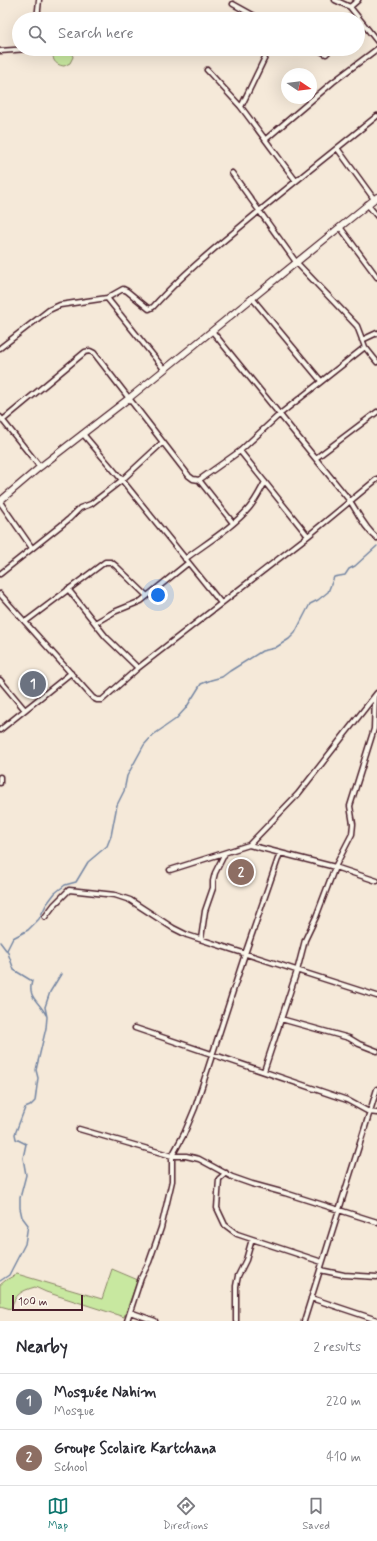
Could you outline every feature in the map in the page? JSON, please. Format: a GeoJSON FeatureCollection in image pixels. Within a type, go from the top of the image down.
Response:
{"type":"FeatureCollection","features":[{"type":"Feature","properties":{"kind":"street"},"geometry":{"type":"LineString","coordinates":[[38,12],[39,0]]}},
{"type":"Feature","properties":{"kind":"street"},"geometry":{"type":"LineString","coordinates":[[335,0],[350,7],[353,12]]}},
{"type":"Feature","properties":{"kind":"street"},"geometry":{"type":"LineString","coordinates":[[350,7],[358,0]]}},
{"type":"Feature","properties":{"kind":"street"},"geometry":{"type":"LineString","coordinates":[[233,4],[247,12]]}},
{"type":"Feature","properties":{"kind":"street"},"geometry":{"type":"LineString","coordinates":[[365,28],[377,41]]}},
{"type":"Feature","properties":{"kind":"street"},"geometry":{"type":"LineString","coordinates":[[266,138],[333,82],[377,49]]}},
{"type":"Feature","properties":{"kind":"street"},"geometry":{"type":"LineString","coordinates":[[0,51],[12,50]]}},
{"type":"Feature","properties":{"kind":"street"},"geometry":{"type":"LineString","coordinates":[[241,107],[266,56]]}},
{"type":"Feature","properties":{"kind":"street"},"geometry":{"type":"LineString","coordinates":[[207,70],[241,107],[266,138],[296,181]]}},
{"type":"Feature","properties":{"kind":"street"},"geometry":{"type":"LineString","coordinates":[[0,348],[49,310],[60,305],[107,298],[125,289],[144,306],[149,309],[153,307],[178,280],[258,211],[377,116]]}},
{"type":"Feature","properties":{"kind":"street"},"geometry":{"type":"LineString","coordinates":[[32,548],[0,502],[40,467],[128,399],[376,198],[337,148]]}},
{"type":"Feature","properties":{"kind":"street"},"geometry":{"type":"LineString","coordinates":[[232,173],[296,262],[357,326],[365,347],[377,362]]}},
{"type":"Feature","properties":{"kind":"street"},"geometry":{"type":"LineString","coordinates":[[367,204],[377,216]]}},
{"type":"Feature","properties":{"kind":"street"},"geometry":{"type":"LineString","coordinates":[[340,227],[377,277]]}},
{"type":"Feature","properties":{"kind":"street"},"geometry":{"type":"LineString","coordinates":[[107,298],[164,369]]}},
{"type":"Feature","properties":{"kind":"street"},"geometry":{"type":"LineString","coordinates":[[252,298],[321,381]]}},
{"type":"Feature","properties":{"kind":"street"},"geometry":{"type":"LineString","coordinates":[[212,331],[316,458],[350,501],[373,535],[377,538]]}},
{"type":"Feature","properties":{"kind":"street"},"geometry":{"type":"LineString","coordinates":[[362,340],[377,333]]}},
{"type":"Feature","properties":{"kind":"street"},"geometry":{"type":"LineString","coordinates":[[40,467],[1,418],[85,352],[90,351],[94,354],[189,476],[193,480],[199,480],[240,451],[280,414],[365,347]]}},
{"type":"Feature","properties":{"kind":"street"},"geometry":{"type":"LineString","coordinates":[[316,458],[377,412]]}},
{"type":"Feature","properties":{"kind":"street"},"geometry":{"type":"LineString","coordinates":[[83,434],[221,603]]}},
{"type":"Feature","properties":{"kind":"street"},"geometry":{"type":"LineString","coordinates":[[0,574],[69,519],[80,508],[91,504],[122,480],[163,442]]}},
{"type":"Feature","properties":{"kind":"street"},"geometry":{"type":"LineString","coordinates":[[240,451],[308,536]]}},
{"type":"Feature","properties":{"kind":"street"},"geometry":{"type":"LineString","coordinates":[[0,594],[92,698],[102,700],[138,668],[308,536],[377,479]]}},
{"type":"Feature","properties":{"kind":"street"},"geometry":{"type":"LineString","coordinates":[[199,480],[233,523]]}},
{"type":"Feature","properties":{"kind":"street"},"geometry":{"type":"LineString","coordinates":[[185,559],[233,523],[248,509],[265,482]]}},
{"type":"Feature","properties":{"kind":"street"},"geometry":{"type":"LineString","coordinates":[[25,622],[105,562],[111,562],[116,566],[147,596]]}},
{"type":"Feature","properties":{"kind":"street"},"geometry":{"type":"LineString","coordinates":[[95,623],[114,612],[141,601],[188,563]]}},
{"type":"Feature","properties":{"kind":"street"},"geometry":{"type":"LineString","coordinates":[[68,589],[106,637],[138,668]]}},
{"type":"Feature","properties":{"kind":"street"},"geometry":{"type":"LineString","coordinates":[[0,730],[71,673]]}},
{"type":"Feature","properties":{"kind":"street"},"geometry":{"type":"LineString","coordinates":[[0,680],[25,710]]}},
{"type":"Feature","properties":{"kind":"street"},"geometry":{"type":"LineString","coordinates":[[170,870],[249,845],[298,794],[376,694]]}},
{"type":"Feature","properties":{"kind":"street"},"geometry":{"type":"LineString","coordinates":[[264,1071],[297,971],[305,940],[316,917],[335,867],[352,834],[353,824],[350,806],[374,729],[376,694]]}},
{"type":"Feature","properties":{"kind":"street"},"geometry":{"type":"LineString","coordinates":[[0,777],[0,783]]}},
{"type":"Feature","properties":{"kind":"street"},"geometry":{"type":"LineString","coordinates":[[249,845],[335,867],[377,881]]}},
{"type":"Feature","properties":{"kind":"street"},"geometry":{"type":"LineString","coordinates":[[201,939],[205,911],[213,888],[215,873],[225,853]]}},
{"type":"Feature","properties":{"kind":"street"},"geometry":{"type":"LineString","coordinates":[[127,1321],[161,1228],[172,1181],[172,1156],[184,1134],[195,1108],[245,954],[280,853]]}},
{"type":"Feature","properties":{"kind":"street"},"geometry":{"type":"LineString","coordinates":[[45,917],[54,905],[69,890],[116,895],[130,900],[174,928],[187,934],[377,996]]}},
{"type":"Feature","properties":{"kind":"street"},"geometry":{"type":"LineString","coordinates":[[281,1019],[349,1038],[359,1044],[377,1050]]}},
{"type":"Feature","properties":{"kind":"street"},"geometry":{"type":"LineString","coordinates":[[135,1028],[347,1100],[370,1112],[377,1113]]}},
{"type":"Feature","properties":{"kind":"street"},"geometry":{"type":"LineString","coordinates":[[304,1321],[377,1090]]}},
{"type":"Feature","properties":{"kind":"street"},"geometry":{"type":"LineString","coordinates":[[79,1129],[172,1156],[186,1156],[199,1159],[252,1184],[377,1222]]}},
{"type":"Feature","properties":{"kind":"street"},"geometry":{"type":"LineString","coordinates":[[226,1173],[219,1179],[217,1208],[225,1225],[236,1234],[322,1262]]}},
{"type":"Feature","properties":{"kind":"street"},"geometry":{"type":"LineString","coordinates":[[236,1321],[236,1281],[246,1260],[252,1239]]}},
{"type":"Feature","properties":{"kind":"street"},"geometry":{"type":"LineString","coordinates":[[320,1270],[344,1275],[377,1277]]}},
{"type":"Feature","properties":{"kind":"street"},"geometry":{"type":"LineString","coordinates":[[311,1298],[377,1320]]}},
{"type":"Feature","properties":{"kind":"street"},"geometry":{"type":"LineString","coordinates":[[130,1312],[155,1321]]}},
{"type":"Feature","properties":{"kind":"green space"},"geometry":{"type":"Polygon","coordinates":[[[53,56],[73,57],[70,63],[64,66],[55,62],[53,56]]]}},
{"type":"Feature","properties":{"kind":"green space"},"geometry":{"type":"Polygon","coordinates":[[[112,1269],[138,1280],[124,1317],[46,1292],[35,1287],[19,1294],[14,1300],[11,1309],[0,1306],[0,1285],[17,1274],[102,1299],[112,1269]]]}},
{"type":"Feature","properties":{"kind":"waterway"},"geometry":{"type":"LineString","coordinates":[[46,1015],[32,996],[32,981],[14,970],[7,950],[13,938],[28,930],[39,919],[46,905],[55,893],[65,885],[76,882],[88,862],[107,846],[111,836],[117,805],[124,791],[127,776],[144,745],[153,735],[176,719],[186,708],[201,684],[222,677],[262,651],[275,648],[289,639],[295,633],[310,604],[328,592],[334,577],[345,575],[349,569],[355,566],[377,546]]}},
{"type":"Feature","properties":{"kind":"waterway"},"geometry":{"type":"LineString","coordinates":[[0,942],[6,950]]}},
{"type":"Feature","properties":{"kind":"waterway"},"geometry":{"type":"LineString","coordinates":[[0,1281],[9,1275],[25,1244],[28,1225],[22,1217],[20,1198],[26,1175],[23,1158],[26,1144],[16,1139],[15,1134],[25,1108],[30,1106],[35,1101],[38,1078],[36,1070],[46,1028],[47,1017],[45,1007],[50,992],[61,974]]}},
{"type":"Feature","properties":{"kind":"place","name":"Mosquée Nahim"},"geometry":{"type":"Point","coordinates":[33,684]}},
{"type":"Feature","properties":{"kind":"place","name":"Groupe Scolaire Kartchana"},"geometry":{"type":"Point","coordinates":[241,872]}}]}
